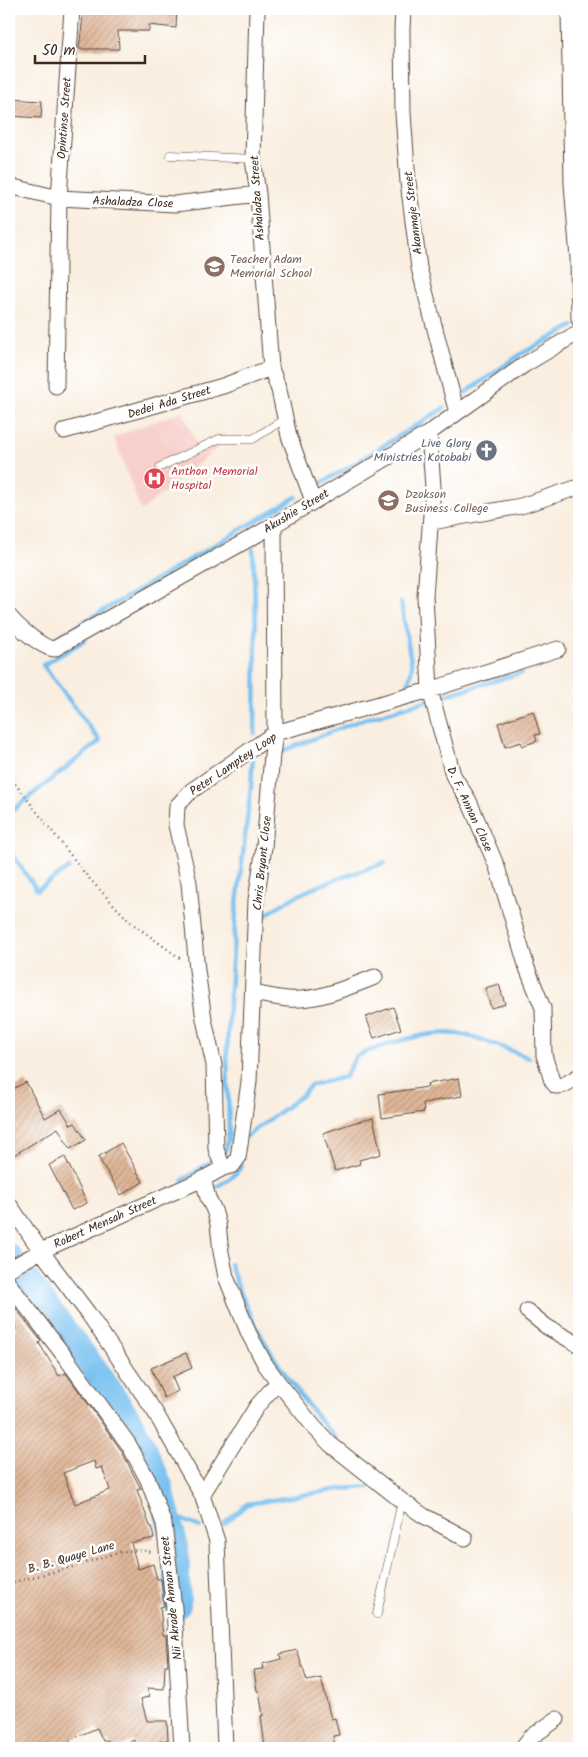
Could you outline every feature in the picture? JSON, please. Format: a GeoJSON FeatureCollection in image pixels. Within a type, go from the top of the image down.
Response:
{"type":"FeatureCollection","features":[{"type":"Feature","properties":{"kind":"street","name":"Opintinse Street"},"geometry":{"type":"LineString","coordinates":[[59,198],[72,9]]}},
{"type":"Feature","properties":{"kind":"street","name":"Ashaladza Street"},"geometry":{"type":"LineString","coordinates":[[257,9],[253,159],[258,194],[271,368],[280,390],[289,436],[312,501]]}},
{"type":"Feature","properties":{"kind":"street","name":"Akanmaje Street"},"geometry":{"type":"LineString","coordinates":[[403,9],[403,113],[408,182],[419,268],[458,413]]}},
{"type":"Feature","properties":{"kind":"street"},"geometry":{"type":"LineString","coordinates":[[570,9],[572,184],[578,258],[579,319]]}},
{"type":"Feature","properties":{"kind":"street","name":"Ashaladza Close"},"geometry":{"type":"LineString","coordinates":[[9,186],[59,198],[175,204],[258,194]]}},
{"type":"Feature","properties":{"kind":"street"},"geometry":{"type":"LineString","coordinates":[[56,386],[59,198]]}},
{"type":"Feature","properties":{"kind":"street","name":"Akushie Street"},"geometry":{"type":"LineString","coordinates":[[9,616],[18,626],[40,642],[54,649],[274,525],[429,433],[524,365],[579,332]]}},
{"type":"Feature","properties":{"kind":"street","name":"Dedei Ada Street"},"geometry":{"type":"LineString","coordinates":[[64,432],[223,386],[271,368]]}},
{"type":"Feature","properties":{"kind":"street","name":"D. F. Annan Close"},"geometry":{"type":"LineString","coordinates":[[429,433],[433,487],[432,522],[428,546],[425,596],[430,690],[453,775],[469,801],[496,867],[527,968],[543,1008],[544,1056],[552,1081],[556,1086],[564,1085],[579,1076]]}},
{"type":"Feature","properties":{"kind":"street"},"geometry":{"type":"LineString","coordinates":[[432,522],[521,506],[579,487]]}},
{"type":"Feature","properties":{"kind":"street","name":"Chris Bryant Close"},"geometry":{"type":"LineString","coordinates":[[203,1179],[222,1168],[234,1165],[238,1158],[249,1082],[256,900],[275,733],[274,525]]}},
{"type":"Feature","properties":{"kind":"street","name":"Peter Lamptey Loop"},"geometry":{"type":"LineString","coordinates":[[222,1168],[216,1149],[214,1065],[204,1019],[197,970],[189,883],[176,825],[178,806],[191,791],[275,733],[430,690],[558,649]]}},
{"type":"Feature","properties":{"kind":"street"},"geometry":{"type":"LineString","coordinates":[[253,994],[289,1000],[342,990],[375,977]]}},
{"type":"Feature","properties":{"kind":"street"},"geometry":{"type":"LineString","coordinates":[[203,1179],[218,1224],[226,1276],[249,1334],[265,1364],[278,1382],[330,1444],[402,1501],[424,1516],[465,1538]]}},
{"type":"Feature","properties":{"kind":"street","name":"Robert Mensah Street"},"geometry":{"type":"LineString","coordinates":[[9,1269],[41,1251],[203,1179]]}},
{"type":"Feature","properties":{"kind":"street"},"geometry":{"type":"LineString","coordinates":[[9,1204],[41,1251],[88,1313],[155,1412],[202,1495],[217,1541],[225,1748]]}},
{"type":"Feature","properties":{"kind":"street","name":"Nii Akrade Annan Street"},"geometry":{"type":"LineString","coordinates":[[9,1284],[129,1445],[148,1480],[164,1524],[174,1608],[182,1748]]}},
{"type":"Feature","properties":{"kind":"street"},"geometry":{"type":"LineString","coordinates":[[527,1312],[547,1327],[579,1345]]}},
{"type":"Feature","properties":{"kind":"street"},"geometry":{"type":"LineString","coordinates":[[202,1495],[257,1406],[278,1382]]}},
{"type":"Feature","properties":{"kind":"street"},"geometry":{"type":"LineString","coordinates":[[522,1748],[530,1738],[557,1719]]}},
{"type":"Feature","properties":{"kind":"lane"},"geometry":{"type":"LineString","coordinates":[[170,155],[253,159]]}},
{"type":"Feature","properties":{"kind":"lane"},"geometry":{"type":"LineString","coordinates":[[160,467],[219,439],[253,439],[286,418]]}},
{"type":"Feature","properties":{"kind":"lane"},"geometry":{"type":"LineString","coordinates":[[377,1614],[402,1501]]}},
{"type":"Feature","properties":{"kind":"path"},"geometry":{"type":"LineString","coordinates":[[9,776],[87,876],[129,921],[197,970]]}},
{"type":"Feature","properties":{"kind":"path","name":"B. B. Quaye Lane"},"geometry":{"type":"LineString","coordinates":[[9,1584],[121,1552],[142,1550],[168,1556]]}},
{"type":"Feature","properties":{"kind":"shaded area","name":"Anthon Memorial Hospital"},"geometry":{"type":"Polygon","coordinates":[[[183,411],[196,444],[225,433],[227,440],[141,511],[114,437],[183,411]]]}},
{"type":"Feature","properties":{"kind":"building"},"geometry":{"type":"Polygon","coordinates":[[[84,9],[177,9],[176,28],[149,25],[149,31],[118,31],[119,49],[79,49],[84,9]]]}},
{"type":"Feature","properties":{"kind":"building"},"geometry":{"type":"Polygon","coordinates":[[[9,99],[42,101],[41,118],[9,116],[9,99]]]}},
{"type":"Feature","properties":{"kind":"building"},"geometry":{"type":"Polygon","coordinates":[[[533,711],[540,734],[535,735],[537,741],[522,746],[521,742],[505,747],[498,723],[533,711]]]}},
{"type":"Feature","properties":{"kind":"building"},"geometry":{"type":"Polygon","coordinates":[[[499,984],[505,1004],[491,1008],[485,988],[499,984]]]}},
{"type":"Feature","properties":{"kind":"building"},"geometry":{"type":"Polygon","coordinates":[[[393,1007],[401,1029],[374,1038],[366,1017],[393,1007]]]}},
{"type":"Feature","properties":{"kind":"building"},"geometry":{"type":"Polygon","coordinates":[[[459,1078],[462,1096],[423,1103],[424,1112],[382,1118],[379,1094],[428,1087],[427,1084],[459,1078]]]}},
{"type":"Feature","properties":{"kind":"building"},"geometry":{"type":"Polygon","coordinates":[[[26,1082],[45,1118],[61,1109],[71,1125],[75,1123],[86,1140],[70,1149],[58,1128],[9,1158],[9,1091],[26,1082]]]}},
{"type":"Feature","properties":{"kind":"building"},"geometry":{"type":"Polygon","coordinates":[[[373,1118],[381,1154],[359,1160],[360,1164],[335,1171],[323,1133],[373,1118]]]}},
{"type":"Feature","properties":{"kind":"building"},"geometry":{"type":"Polygon","coordinates":[[[121,1143],[143,1182],[121,1195],[98,1157],[121,1143]]]}},
{"type":"Feature","properties":{"kind":"building"},"geometry":{"type":"Polygon","coordinates":[[[65,1157],[87,1203],[72,1210],[49,1165],[65,1157]]]}},
{"type":"Feature","properties":{"kind":"building"},"geometry":{"type":"Polygon","coordinates":[[[13,1305],[41,1341],[39,1343],[59,1376],[66,1373],[121,1450],[141,1489],[137,1490],[154,1538],[131,1543],[138,1569],[153,1564],[157,1579],[161,1579],[164,1606],[160,1607],[163,1635],[166,1635],[168,1665],[165,1665],[164,1689],[147,1688],[150,1696],[141,1699],[147,1721],[167,1721],[168,1740],[160,1741],[161,1747],[136,1748],[134,1740],[118,1748],[112,1748],[108,1740],[103,1741],[97,1728],[69,1740],[73,1748],[17,1748],[9,1734],[9,1334],[16,1329],[9,1317],[9,1308],[13,1305]],[[94,1461],[63,1473],[75,1504],[110,1490],[102,1467],[96,1469],[94,1461]]]}},
{"type":"Feature","properties":{"kind":"building"},"geometry":{"type":"Polygon","coordinates":[[[186,1353],[192,1368],[172,1377],[178,1391],[164,1398],[151,1368],[186,1353]]]}},
{"type":"Feature","properties":{"kind":"building"},"geometry":{"type":"Polygon","coordinates":[[[297,1650],[307,1681],[321,1678],[331,1719],[335,1718],[339,1735],[333,1736],[335,1746],[323,1748],[265,1748],[261,1716],[263,1716],[254,1670],[263,1669],[262,1664],[281,1659],[280,1654],[297,1650]]]}},
{"type":"Feature","properties":{"kind":"waterway"},"geometry":{"type":"LineString","coordinates":[[465,393],[521,354],[573,326]]}},
{"type":"Feature","properties":{"kind":"waterway"},"geometry":{"type":"LineString","coordinates":[[318,485],[444,408]]}},
{"type":"Feature","properties":{"kind":"waterway"},"geometry":{"type":"LineString","coordinates":[[52,641],[296,497]]}},
{"type":"Feature","properties":{"kind":"waterway"},"geometry":{"type":"LineString","coordinates":[[253,549],[256,629],[255,733]]}},
{"type":"Feature","properties":{"kind":"waterway"},"geometry":{"type":"LineString","coordinates":[[401,603],[412,667],[408,685],[401,691]]}},
{"type":"Feature","properties":{"kind":"waterway"},"geometry":{"type":"LineString","coordinates":[[9,813],[100,741],[43,665],[85,640]]}},
{"type":"Feature","properties":{"kind":"waterway"},"geometry":{"type":"LineString","coordinates":[[275,754],[361,720],[521,673]]}},
{"type":"Feature","properties":{"kind":"waterway"},"geometry":{"type":"LineString","coordinates":[[222,1153],[226,1149],[229,1133],[227,1053],[229,1002],[236,912],[251,787],[253,752]]}},
{"type":"Feature","properties":{"kind":"waterway"},"geometry":{"type":"LineString","coordinates":[[9,850],[37,890],[69,868]]}},
{"type":"Feature","properties":{"kind":"waterway"},"geometry":{"type":"LineString","coordinates":[[260,920],[274,909],[304,892],[385,863]]}},
{"type":"Feature","properties":{"kind":"waterway"},"geometry":{"type":"LineString","coordinates":[[247,1136],[301,1096],[311,1085],[345,1077],[356,1056],[409,1038],[451,1033],[464,1035],[480,1039],[529,1058]]}},
{"type":"Feature","properties":{"kind":"waterway"},"geometry":{"type":"LineString","coordinates":[[183,1180],[216,1158]]}},
{"type":"Feature","properties":{"kind":"waterway"},"geometry":{"type":"LineString","coordinates":[[210,1190],[232,1177],[242,1165]]}},
{"type":"Feature","properties":{"kind":"waterway"},"geometry":{"type":"LineString","coordinates":[[9,1257],[94,1369],[129,1420],[141,1442],[160,1486],[176,1548],[178,1605]]}},
{"type":"Feature","properties":{"kind":"waterway"},"geometry":{"type":"LineString","coordinates":[[230,1264],[249,1312],[274,1357],[303,1399],[336,1439]]}},
{"type":"Feature","properties":{"kind":"waterway"},"geometry":{"type":"LineString","coordinates":[[224,1524],[247,1504],[340,1489],[369,1487]]}},
{"type":"Feature","properties":{"kind":"waterway"},"geometry":{"type":"LineString","coordinates":[[168,1514],[200,1527]]}},
{"type":"Feature","properties":{"kind":"place","name":"Teacher Adam Memorial School"},"geometry":{"type":"Point","coordinates":[214,266]}},
{"type":"Feature","properties":{"kind":"place","name":"Live Glory Ministries Kotobabi"},"geometry":{"type":"Point","coordinates":[487,450]}},
{"type":"Feature","properties":{"kind":"place","name":"Anthon Memorial Hospital"},"geometry":{"type":"Point","coordinates":[155,478]}},
{"type":"Feature","properties":{"kind":"place","name":"Dzokson Business College"},"geometry":{"type":"Point","coordinates":[389,501]}}]}
